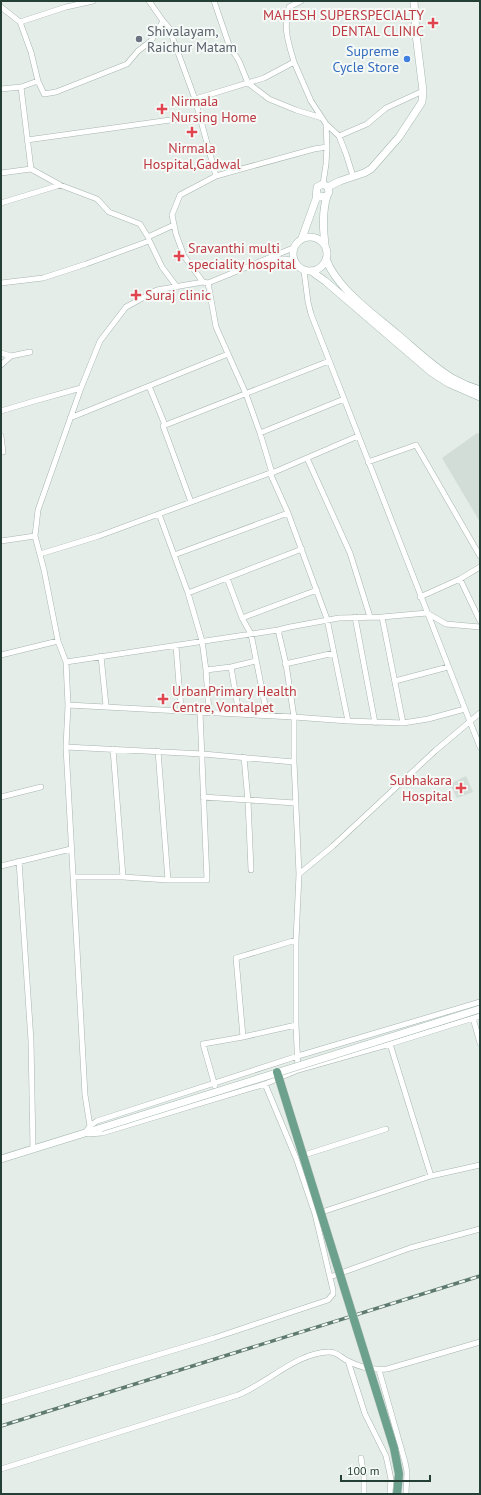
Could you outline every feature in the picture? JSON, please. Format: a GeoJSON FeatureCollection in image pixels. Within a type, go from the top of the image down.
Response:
{"type":"FeatureCollection","features":[{"type":"Feature","properties":{"kind":"main road"},"geometry":{"type":"LineString","coordinates":[[302,238],[317,194],[317,187],[364,173],[372,169],[399,137],[422,102],[423,91],[416,34],[414,1]]}},
{"type":"Feature","properties":{"kind":"main road"},"geometry":{"type":"LineString","coordinates":[[307,271],[318,270],[323,266],[326,259],[327,253],[323,228],[324,206],[329,192],[326,185]]}},
{"type":"Feature","properties":{"kind":"main road"},"geometry":{"type":"LineString","coordinates":[[317,194],[320,197],[327,196]]}},
{"type":"Feature","properties":{"kind":"main road"},"geometry":{"type":"LineString","coordinates":[[325,246],[321,240],[315,237],[308,236],[302,238],[296,242],[293,248],[292,255],[294,261],[298,267],[325,281],[431,372],[448,383],[480,397]]}},
{"type":"Feature","properties":{"kind":"main road"},"geometry":{"type":"LineString","coordinates":[[326,259],[330,268],[341,284],[434,366],[452,378],[480,390]]}},
{"type":"Feature","properties":{"kind":"main road"},"geometry":{"type":"LineString","coordinates":[[2,1157],[84,1134],[276,1072],[480,1009]]}},
{"type":"Feature","properties":{"kind":"main road"},"geometry":{"type":"LineString","coordinates":[[276,1072],[394,1448],[399,1474],[397,1494]]}},
{"type":"Feature","properties":{"kind":"street"},"geometry":{"type":"LineString","coordinates":[[20,22],[66,7],[93,1]]}},
{"type":"Feature","properties":{"kind":"street"},"geometry":{"type":"LineString","coordinates":[[149,1],[169,28],[195,99],[216,176]]}},
{"type":"Feature","properties":{"kind":"street"},"geometry":{"type":"LineString","coordinates":[[214,1],[229,45],[239,61],[248,83],[269,99],[296,110],[322,118]]}},
{"type":"Feature","properties":{"kind":"street"},"geometry":{"type":"LineString","coordinates":[[301,1],[289,6],[285,21],[288,41],[294,62],[311,101],[326,124],[338,136],[353,176]]}},
{"type":"Feature","properties":{"kind":"street"},"geometry":{"type":"LineString","coordinates":[[1,7],[20,22],[31,52],[38,81],[44,94],[56,92],[127,64],[138,51],[151,40],[163,21]]}},
{"type":"Feature","properties":{"kind":"street"},"geometry":{"type":"LineString","coordinates":[[195,99],[264,78],[294,62]]}},
{"type":"Feature","properties":{"kind":"street"},"geometry":{"type":"LineString","coordinates":[[1,89],[21,87],[38,81]]}},
{"type":"Feature","properties":{"kind":"street"},"geometry":{"type":"LineString","coordinates":[[21,87],[31,169]]}},
{"type":"Feature","properties":{"kind":"street"},"geometry":{"type":"LineString","coordinates":[[338,136],[367,124],[386,108],[423,91]]}},
{"type":"Feature","properties":{"kind":"street"},"geometry":{"type":"LineString","coordinates":[[27,140],[199,116]]}},
{"type":"Feature","properties":{"kind":"street"},"geometry":{"type":"LineString","coordinates":[[326,124],[326,185]]}},
{"type":"Feature","properties":{"kind":"street"},"geometry":{"type":"LineString","coordinates":[[327,147],[314,149],[216,176],[180,194],[172,215],[176,234],[184,256],[206,283],[216,327],[246,394],[260,433],[271,473],[288,512],[317,590],[327,620],[348,721]]}},
{"type":"Feature","properties":{"kind":"street"},"geometry":{"type":"LineString","coordinates":[[1,174],[31,169],[60,185],[97,199],[109,212],[140,224],[162,267],[177,287]]}},
{"type":"Feature","properties":{"kind":"street"},"geometry":{"type":"LineString","coordinates":[[1,203],[60,185]]}},
{"type":"Feature","properties":{"kind":"street"},"geometry":{"type":"LineString","coordinates":[[1,282],[43,278],[86,264],[149,239],[174,225]]}},
{"type":"Feature","properties":{"kind":"street"},"geometry":{"type":"LineString","coordinates":[[90,1126],[85,1096],[71,849],[66,747],[68,705],[66,662],[58,641],[35,536],[38,510],[81,388],[100,341],[126,307],[157,290],[206,283],[293,248]]}},
{"type":"Feature","properties":{"kind":"street"},"geometry":{"type":"LineString","coordinates":[[266,259],[285,259],[294,261]]}},
{"type":"Feature","properties":{"kind":"street"},"geometry":{"type":"LineString","coordinates":[[307,271],[308,302],[329,361],[426,613],[480,747]]}},
{"type":"Feature","properties":{"kind":"street"},"geometry":{"type":"LineString","coordinates":[[1,353],[11,356],[30,352]]}},
{"type":"Feature","properties":{"kind":"street"},"geometry":{"type":"LineString","coordinates":[[70,418],[228,354]]}},
{"type":"Feature","properties":{"kind":"street"},"geometry":{"type":"LineString","coordinates":[[1,365],[11,356]]}},
{"type":"Feature","properties":{"kind":"street"},"geometry":{"type":"LineString","coordinates":[[165,425],[329,361]]}},
{"type":"Feature","properties":{"kind":"street"},"geometry":{"type":"LineString","coordinates":[[149,386],[165,425],[163,426],[191,502]]}},
{"type":"Feature","properties":{"kind":"street"},"geometry":{"type":"LineString","coordinates":[[1,411],[81,388]]}},
{"type":"Feature","properties":{"kind":"street"},"geometry":{"type":"LineString","coordinates":[[260,433],[344,398]]}},
{"type":"Feature","properties":{"kind":"street"},"geometry":{"type":"LineString","coordinates":[[1,436],[3,452]]}},
{"type":"Feature","properties":{"kind":"street"},"geometry":{"type":"LineString","coordinates":[[40,554],[99,536],[271,473],[358,436]]}},
{"type":"Feature","properties":{"kind":"street"},"geometry":{"type":"LineString","coordinates":[[368,462],[416,445],[480,556]]}},
{"type":"Feature","properties":{"kind":"street"},"geometry":{"type":"LineString","coordinates":[[307,458],[350,553],[370,617]]}},
{"type":"Feature","properties":{"kind":"street"},"geometry":{"type":"LineString","coordinates":[[174,555],[288,512]]}},
{"type":"Feature","properties":{"kind":"street"},"geometry":{"type":"LineString","coordinates":[[159,514],[188,592],[202,641],[209,712]]}},
{"type":"Feature","properties":{"kind":"street"},"geometry":{"type":"LineString","coordinates":[[1,541],[35,536]]}},
{"type":"Feature","properties":{"kind":"street"},"geometry":{"type":"LineString","coordinates":[[188,592],[302,549]]}},
{"type":"Feature","properties":{"kind":"street"},"geometry":{"type":"LineString","coordinates":[[420,597],[460,579],[480,567]]}},
{"type":"Feature","properties":{"kind":"street"},"geometry":{"type":"LineString","coordinates":[[227,578],[242,618],[250,634],[267,715]]}},
{"type":"Feature","properties":{"kind":"street"},"geometry":{"type":"LineString","coordinates":[[460,579],[480,621]]}},
{"type":"Feature","properties":{"kind":"street"},"geometry":{"type":"LineString","coordinates":[[242,618],[317,590]]}},
{"type":"Feature","properties":{"kind":"street"},"geometry":{"type":"LineString","coordinates":[[66,662],[278,630],[327,620],[355,617],[382,617],[426,613],[446,624],[480,627]]}},
{"type":"Feature","properties":{"kind":"street"},"geometry":{"type":"LineString","coordinates":[[355,617],[375,723]]}},
{"type":"Feature","properties":{"kind":"street"},"geometry":{"type":"LineString","coordinates":[[382,617],[403,723]]}},
{"type":"Feature","properties":{"kind":"street"},"geometry":{"type":"LineString","coordinates":[[278,630],[294,717],[295,804],[299,874],[296,940],[296,1025],[298,1070]]}},
{"type":"Feature","properties":{"kind":"street"},"geometry":{"type":"LineString","coordinates":[[1,655],[58,641]]}},
{"type":"Feature","properties":{"kind":"street"},"geometry":{"type":"LineString","coordinates":[[176,646],[181,710]]}},
{"type":"Feature","properties":{"kind":"street"},"geometry":{"type":"LineString","coordinates":[[285,664],[334,653]]}},
{"type":"Feature","properties":{"kind":"street"},"geometry":{"type":"LineString","coordinates":[[101,656],[106,706]]}},
{"type":"Feature","properties":{"kind":"street"},"geometry":{"type":"LineString","coordinates":[[206,670],[231,667],[256,661]]}},
{"type":"Feature","properties":{"kind":"street"},"geometry":{"type":"LineString","coordinates":[[231,667],[239,714]]}},
{"type":"Feature","properties":{"kind":"street"},"geometry":{"type":"LineString","coordinates":[[395,682],[448,668]]}},
{"type":"Feature","properties":{"kind":"street"},"geometry":{"type":"LineString","coordinates":[[68,705],[267,715],[375,723],[403,723],[428,719],[465,709]]}},
{"type":"Feature","properties":{"kind":"street"},"geometry":{"type":"LineString","coordinates":[[73,877],[207,880],[203,797],[203,754],[200,712]]}},
{"type":"Feature","properties":{"kind":"street"},"geometry":{"type":"LineString","coordinates":[[299,874],[333,846],[480,713]]}},
{"type":"Feature","properties":{"kind":"street"},"geometry":{"type":"LineString","coordinates":[[66,747],[158,751],[294,762]]}},
{"type":"Feature","properties":{"kind":"street"},"geometry":{"type":"LineString","coordinates":[[113,749],[123,877]]}},
{"type":"Feature","properties":{"kind":"street"},"geometry":{"type":"LineString","coordinates":[[158,751],[168,880]]}},
{"type":"Feature","properties":{"kind":"street"},"geometry":{"type":"LineString","coordinates":[[244,757],[248,801],[251,870]]}},
{"type":"Feature","properties":{"kind":"street"},"geometry":{"type":"LineString","coordinates":[[1,797],[41,787]]}},
{"type":"Feature","properties":{"kind":"street"},"geometry":{"type":"LineString","coordinates":[[203,797],[295,804]]}},
{"type":"Feature","properties":{"kind":"street"},"geometry":{"type":"LineString","coordinates":[[1,866],[71,849]]}},
{"type":"Feature","properties":{"kind":"street"},"geometry":{"type":"LineString","coordinates":[[19,861],[31,1041],[34,1149]]}},
{"type":"Feature","properties":{"kind":"street"},"geometry":{"type":"LineString","coordinates":[[243,1037],[236,958],[296,940]]}},
{"type":"Feature","properties":{"kind":"street"},"geometry":{"type":"LineString","coordinates":[[84,1134],[90,1126],[97,1121],[298,1056],[480,1002]]}},
{"type":"Feature","properties":{"kind":"street"},"geometry":{"type":"LineString","coordinates":[[84,1134],[102,1133],[265,1084],[298,1070],[390,1044],[480,1016]]}},
{"type":"Feature","properties":{"kind":"street"},"geometry":{"type":"LineString","coordinates":[[473,1018],[480,1043]]}},
{"type":"Feature","properties":{"kind":"street"},"geometry":{"type":"LineString","coordinates":[[219,1098],[203,1044],[296,1025]]}},
{"type":"Feature","properties":{"kind":"street"},"geometry":{"type":"LineString","coordinates":[[390,1044],[431,1176]]}},
{"type":"Feature","properties":{"kind":"street"},"geometry":{"type":"LineString","coordinates":[[1,1402],[214,1338],[328,1300],[333,1294],[315,1214],[296,1158],[265,1084]]}},
{"type":"Feature","properties":{"kind":"street"},"geometry":{"type":"LineString","coordinates":[[296,1158],[386,1129]]}},
{"type":"Feature","properties":{"kind":"street"},"geometry":{"type":"LineString","coordinates":[[315,1214],[431,1176],[480,1165]]}},
{"type":"Feature","properties":{"kind":"street"},"geometry":{"type":"LineString","coordinates":[[330,1277],[416,1246],[480,1229]]}},
{"type":"Feature","properties":{"kind":"street"},"geometry":{"type":"LineString","coordinates":[[1,1469],[238,1395],[255,1388],[284,1368],[304,1358],[328,1352],[335,1353],[360,1366],[379,1370],[480,1342]]}},
{"type":"Feature","properties":{"kind":"street"},"geometry":{"type":"LineString","coordinates":[[348,1361],[364,1414],[386,1456],[391,1478],[390,1494]]}},
{"type":"Feature","properties":{"kind":"street"},"geometry":{"type":"LineString","coordinates":[[379,1370],[406,1462],[406,1494]]}},
{"type":"Feature","properties":{"kind":"street"},"geometry":{"type":"LineString","coordinates":[[361,1458],[364,1476],[364,1494]]}},
{"type":"Feature","properties":{"kind":"shaded area"},"geometry":{"type":"Polygon","coordinates":[[[477,433],[480,434],[480,522],[442,458],[477,433]]]}},
{"type":"Feature","properties":{"kind":"shaded area","name":"Subhakara Hospital"},"geometry":{"type":"Polygon","coordinates":[[[466,776],[473,792],[457,798],[450,784],[466,776]]]}},
{"type":"Feature","properties":{"kind":"railway"},"geometry":{"type":"LineString","coordinates":[[1,1426],[480,1276]]}},
{"type":"Feature","properties":{"kind":"place","name":"MAHESH SUPERSPECIALTY DENTAL CLINIC"},"geometry":{"type":"Point","coordinates":[433,23]}},
{"type":"Feature","properties":{"kind":"place","name":"Shivalayam, Raichur Matam"},"geometry":{"type":"Point","coordinates":[139,39]}},
{"type":"Feature","properties":{"kind":"place","name":"Supreme Cycle Store"},"geometry":{"type":"Point","coordinates":[407,59]}},
{"type":"Feature","properties":{"kind":"place","name":"Nirmala Nursing Home"},"geometry":{"type":"Point","coordinates":[162,109]}},
{"type":"Feature","properties":{"kind":"place","name":"Nirmala Hospital,Gadwal"},"geometry":{"type":"Point","coordinates":[192,132]}},
{"type":"Feature","properties":{"kind":"place","name":"Sravanthi multi speciality hospital"},"geometry":{"type":"Point","coordinates":[179,256]}},
{"type":"Feature","properties":{"kind":"place","name":"Suraj clinic"},"geometry":{"type":"Point","coordinates":[136,295]}},
{"type":"Feature","properties":{"kind":"place","name":"UrbanPrimary Health Centre, Vontalpet"},"geometry":{"type":"Point","coordinates":[163,699]}},
{"type":"Feature","properties":{"kind":"place","name":"Subhakara Hospital"},"geometry":{"type":"Point","coordinates":[461,788]}}]}
